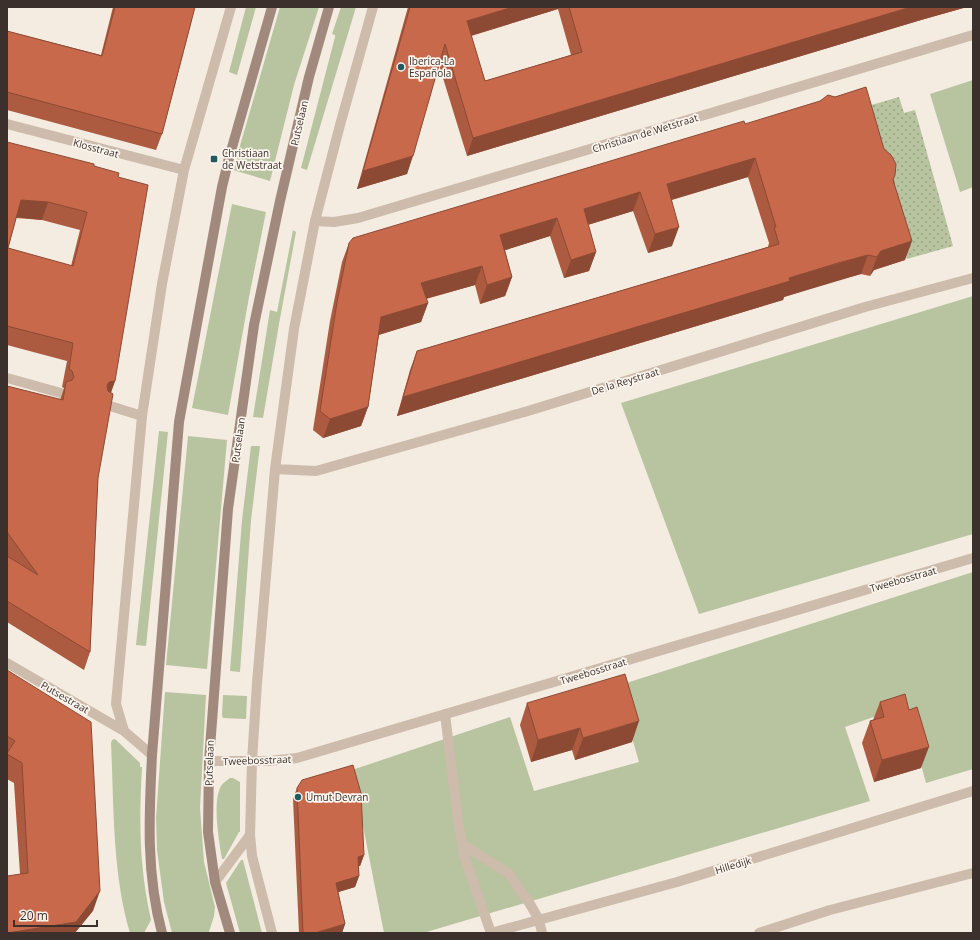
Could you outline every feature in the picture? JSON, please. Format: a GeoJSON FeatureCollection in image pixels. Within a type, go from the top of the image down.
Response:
{"type":"FeatureCollection","features":[{"type":"Feature","properties":{"kind":"main road"},"geometry":{"type":"LineString","coordinates":[[162,933],[158,919],[149,856],[149,810],[152,755],[179,422],[224,180],[272,7]]}},
{"type":"Feature","properties":{"kind":"main road","name":"Putselaan"},"geometry":{"type":"LineString","coordinates":[[230,933],[215,882],[208,832],[209,761],[228,509],[254,325],[282,193],[310,77],[329,7]]}},
{"type":"Feature","properties":{"kind":"street"},"geometry":{"type":"LineString","coordinates":[[152,755],[124,731],[116,704],[142,416],[162,284],[184,170],[231,7]]}},
{"type":"Feature","properties":{"kind":"street"},"geometry":{"type":"LineString","coordinates":[[272,933],[252,856],[250,835],[252,761],[257,683],[275,469],[294,329],[316,221],[340,125],[373,7]]}},
{"type":"Feature","properties":{"kind":"street","name":"Christiaan de Wetstraat"},"geometry":{"type":"LineString","coordinates":[[316,221],[334,222],[358,218],[973,36]]}},
{"type":"Feature","properties":{"kind":"street","name":"Klosstraat"},"geometry":{"type":"LineString","coordinates":[[7,124],[184,170]]}},
{"type":"Feature","properties":{"kind":"street","name":"De la Reystraat"},"geometry":{"type":"LineString","coordinates":[[275,469],[316,471],[528,410],[865,307],[973,278]]}},
{"type":"Feature","properties":{"kind":"street"},"geometry":{"type":"LineString","coordinates":[[7,378],[61,393]]}},
{"type":"Feature","properties":{"kind":"street"},"geometry":{"type":"LineString","coordinates":[[107,405],[142,416]]}},
{"type":"Feature","properties":{"kind":"street","name":"Tweebosstraat"},"geometry":{"type":"LineString","coordinates":[[209,761],[252,761],[297,758],[973,558]]}},
{"type":"Feature","properties":{"kind":"street","name":"Putsestraat"},"geometry":{"type":"LineString","coordinates":[[7,663],[124,731]]}},
{"type":"Feature","properties":{"kind":"street"},"geometry":{"type":"LineString","coordinates":[[445,714],[458,820],[464,855],[491,933]]}},
{"type":"Feature","properties":{"kind":"street","name":"Hilledijk"},"geometry":{"type":"LineString","coordinates":[[491,933],[677,882],[973,791]]}},
{"type":"Feature","properties":{"kind":"street"},"geometry":{"type":"LineString","coordinates":[[215,882],[250,835]]}},
{"type":"Feature","properties":{"kind":"street"},"geometry":{"type":"LineString","coordinates":[[462,844],[508,873],[530,904],[539,920],[542,933]]}},
{"type":"Feature","properties":{"kind":"street"},"geometry":{"type":"LineString","coordinates":[[759,933],[830,910],[973,873]]}},
{"type":"Feature","properties":{"kind":"green space"},"geometry":{"type":"Polygon","coordinates":[[[246,7],[256,7],[237,75],[229,72],[246,7]]]}},
{"type":"Feature","properties":{"kind":"green space"},"geometry":{"type":"Polygon","coordinates":[[[280,7],[319,7],[294,85],[270,181],[233,170],[280,7]]]}},
{"type":"Feature","properties":{"kind":"green space"},"geometry":{"type":"Polygon","coordinates":[[[341,7],[356,7],[307,170],[301,168],[335,37],[335,35],[332,34],[341,7]]]}},
{"type":"Feature","properties":{"kind":"green space"},"geometry":{"type":"Polygon","coordinates":[[[973,80],[973,187],[960,192],[930,94],[973,80]]]}},
{"type":"Feature","properties":{"kind":"green space"},"geometry":{"type":"Polygon","coordinates":[[[899,97],[904,113],[915,110],[953,246],[907,259],[861,108],[899,97]]]}},
{"type":"Feature","properties":{"kind":"green space"},"geometry":{"type":"Polygon","coordinates":[[[232,204],[266,212],[228,415],[192,408],[232,204]]]}},
{"type":"Feature","properties":{"kind":"green space"},"geometry":{"type":"Polygon","coordinates":[[[293,230],[296,232],[263,418],[253,417],[270,310],[277,312],[293,230]]]}},
{"type":"Feature","properties":{"kind":"green space"},"geometry":{"type":"Polygon","coordinates":[[[973,296],[973,534],[699,614],[621,403],[973,296]]]}},
{"type":"Feature","properties":{"kind":"green space"},"geometry":{"type":"Polygon","coordinates":[[[159,431],[168,432],[146,646],[136,645],[159,431]]]}},
{"type":"Feature","properties":{"kind":"green space"},"geometry":{"type":"Polygon","coordinates":[[[188,436],[227,440],[207,669],[166,665],[188,436]]]}},
{"type":"Feature","properties":{"kind":"green space"},"geometry":{"type":"Polygon","coordinates":[[[251,446],[260,446],[251,520],[240,672],[230,671],[242,520],[251,446]]]}},
{"type":"Feature","properties":{"kind":"green space"},"geometry":{"type":"Polygon","coordinates":[[[973,572],[973,769],[926,783],[905,706],[845,727],[870,801],[423,933],[384,933],[352,770],[510,717],[534,791],[639,762],[617,686],[973,572]]]}},
{"type":"Feature","properties":{"kind":"green space"},"geometry":{"type":"Polygon","coordinates":[[[165,692],[206,695],[200,808],[204,862],[215,907],[209,932],[206,933],[172,933],[164,902],[157,850],[156,818],[165,692]]]}},
{"type":"Feature","properties":{"kind":"green space"},"geometry":{"type":"Polygon","coordinates":[[[223,695],[247,696],[246,719],[223,718],[223,695]]]}},
{"type":"Feature","properties":{"kind":"green space"},"geometry":{"type":"Polygon","coordinates":[[[115,739],[140,763],[140,767],[142,767],[140,806],[142,862],[151,920],[144,933],[130,933],[120,886],[115,839],[111,743],[112,740],[115,739]]]}},
{"type":"Feature","properties":{"kind":"green space"},"geometry":{"type":"Polygon","coordinates":[[[230,778],[240,782],[240,832],[224,859],[222,859],[217,822],[217,802],[218,793],[221,786],[230,778]]]}},
{"type":"Feature","properties":{"kind":"green space"},"geometry":{"type":"Polygon","coordinates":[[[241,860],[243,860],[262,933],[240,933],[226,883],[241,860]]]}},
{"type":"Feature","properties":{"kind":"building"},"geometry":{"type":"Polygon","coordinates":[[[115,7],[195,7],[162,134],[7,92],[7,31],[102,56],[115,7]]]}},
{"type":"Feature","properties":{"kind":"building"},"geometry":{"type":"Polygon","coordinates":[[[410,7],[513,7],[467,21],[485,81],[582,52],[569,7],[911,7],[473,138],[445,44],[413,156],[363,171],[410,7]]]}},
{"type":"Feature","properties":{"kind":"building"},"geometry":{"type":"Polygon","coordinates":[[[866,87],[884,149],[891,155],[896,164],[893,180],[912,241],[881,251],[877,257],[868,255],[838,263],[789,278],[790,281],[403,397],[417,351],[779,244],[774,227],[776,227],[755,158],[667,184],[679,227],[655,234],[640,192],[584,209],[596,252],[571,260],[557,218],[500,235],[512,277],[487,285],[482,266],[421,283],[428,303],[381,317],[368,407],[330,419],[320,411],[337,302],[349,243],[353,238],[744,121],[745,124],[820,101],[828,95],[835,97],[866,87]]]}},
{"type":"Feature","properties":{"kind":"building"},"geometry":{"type":"Polygon","coordinates":[[[7,142],[94,164],[94,166],[119,173],[118,177],[148,185],[115,381],[109,382],[107,386],[108,391],[113,394],[98,478],[90,652],[7,601],[7,556],[38,575],[7,532],[7,386],[63,400],[66,382],[72,380],[74,377],[72,371],[69,369],[73,343],[7,326],[7,142]],[[21,200],[8,248],[73,266],[87,212],[48,202],[21,200]]]}},
{"type":"Feature","properties":{"kind":"building"},"geometry":{"type":"Polygon","coordinates":[[[7,670],[91,722],[100,891],[76,922],[7,933],[7,876],[28,873],[22,763],[7,754],[15,741],[7,736],[7,670]]]}},
{"type":"Feature","properties":{"kind":"building"},"geometry":{"type":"Polygon","coordinates":[[[625,674],[639,721],[583,738],[580,728],[538,740],[527,703],[625,674]]]}},
{"type":"Feature","properties":{"kind":"building"},"geometry":{"type":"Polygon","coordinates":[[[905,694],[909,710],[917,707],[929,747],[882,760],[870,721],[884,717],[880,702],[905,694]]]}},
{"type":"Feature","properties":{"kind":"building"},"geometry":{"type":"Polygon","coordinates":[[[353,765],[361,793],[364,855],[358,857],[359,876],[336,883],[345,924],[315,933],[303,933],[297,788],[302,780],[353,765]]]}},
{"type":"Feature","properties":{"kind":"place","name":"Iberica-La Española"},"geometry":{"type":"Point","coordinates":[401,67]}},
{"type":"Feature","properties":{"kind":"place","name":"Christiaan de Wetstraat"},"geometry":{"type":"Point","coordinates":[214,159]}},
{"type":"Feature","properties":{"kind":"place","name":"Umut Devran"},"geometry":{"type":"Point","coordinates":[298,797]}}]}
